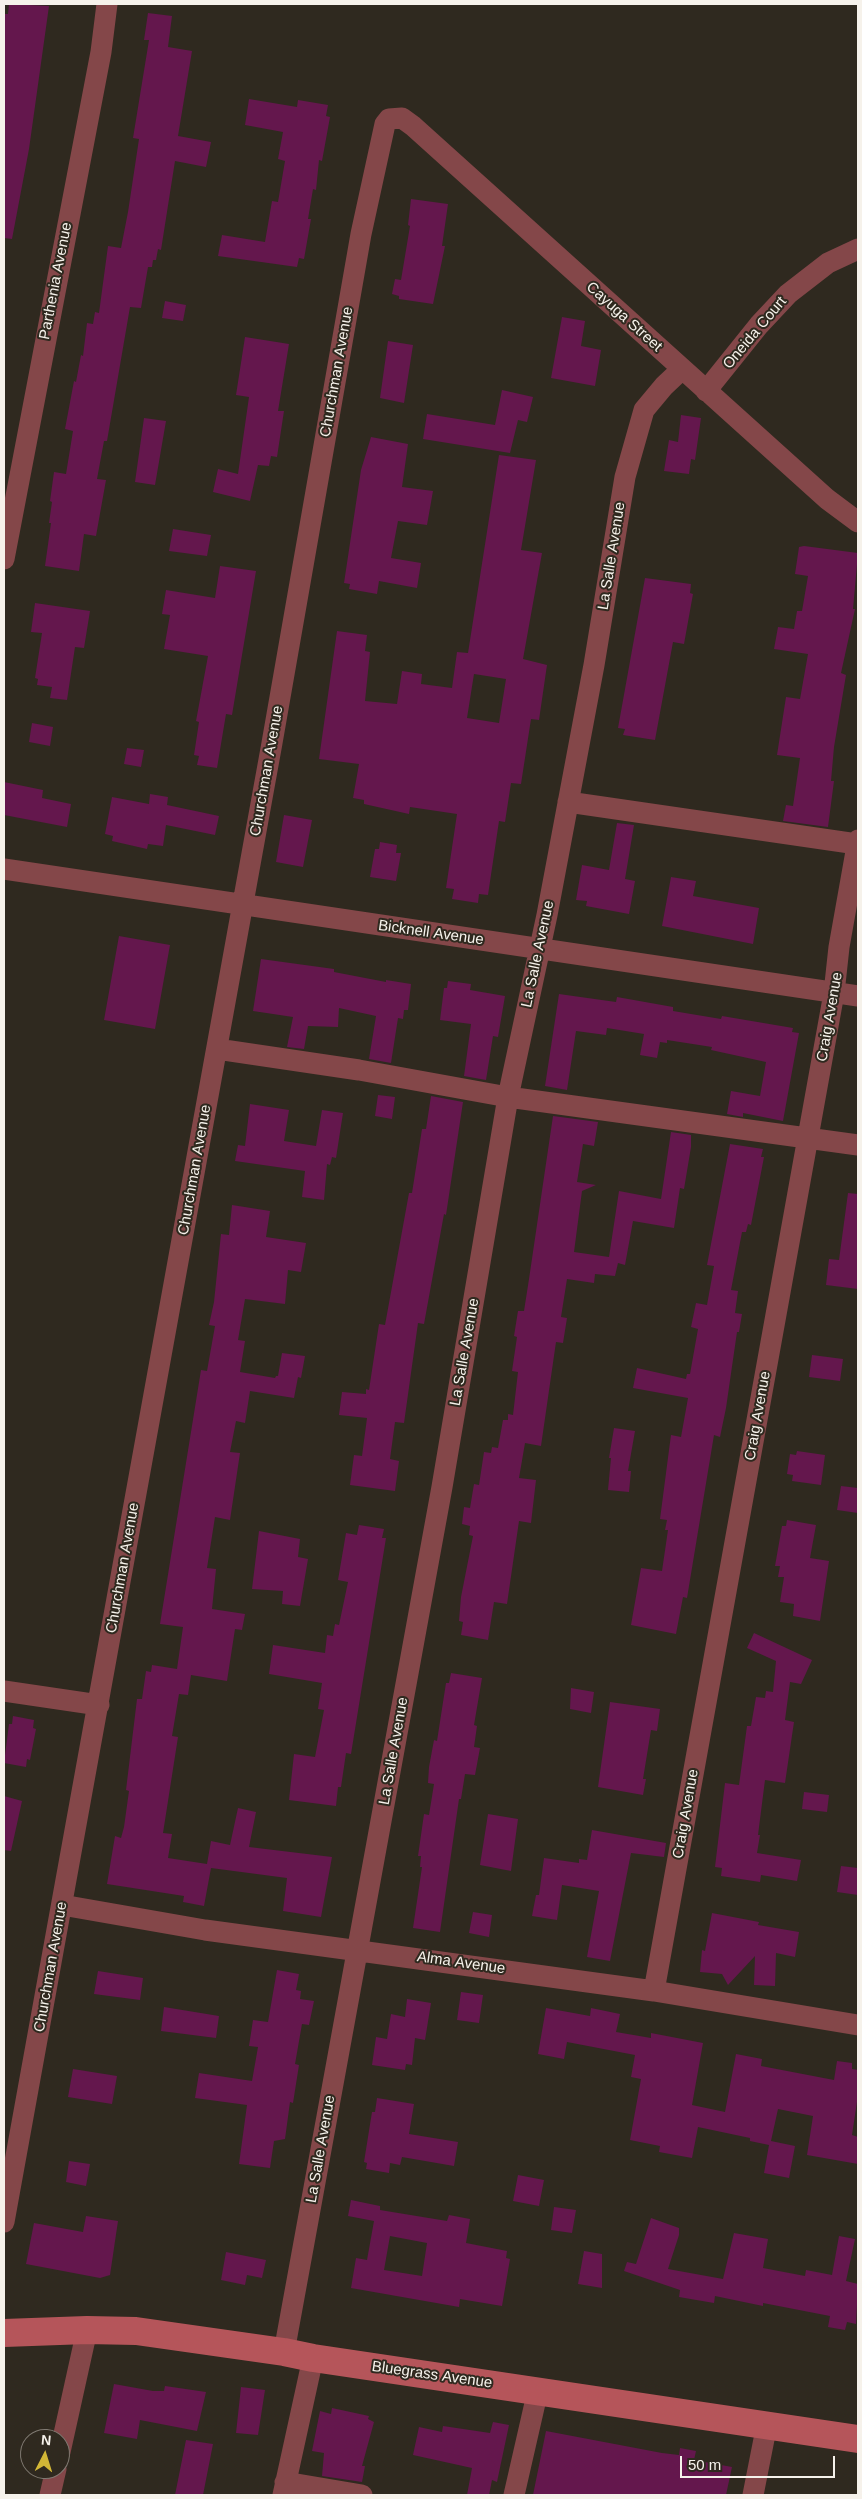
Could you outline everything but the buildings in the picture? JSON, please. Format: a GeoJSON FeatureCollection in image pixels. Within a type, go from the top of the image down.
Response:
{"type":"FeatureCollection","features":[{"type":"Feature","properties":{"kind":"street","name":"Parthenia Avenue"},"geometry":{"type":"LineString","coordinates":[[4,559],[101,52],[107,4]]}},
{"type":"Feature","properties":{"kind":"street","name":"Cayuga Street"},"geometry":{"type":"LineString","coordinates":[[389,119],[402,118],[413,126],[827,499],[858,522]]}},
{"type":"Feature","properties":{"kind":"street","name":"Churchman Avenue"},"geometry":{"type":"LineString","coordinates":[[4,2222],[276,724],[361,234],[385,124],[389,119]]}},
{"type":"Feature","properties":{"kind":"street","name":"Oneida Court"},"geometry":{"type":"LineString","coordinates":[[706,391],[759,325],[788,294],[828,263],[858,249]]}},
{"type":"Feature","properties":{"kind":"street","name":"La Salle Avenue"},"geometry":{"type":"LineString","coordinates":[[284,2352],[442,1487],[508,1097],[568,802],[625,478],[644,410],[664,386],[682,369]]}},
{"type":"Feature","properties":{"kind":"street"},"geometry":{"type":"LineString","coordinates":[[568,802],[858,842]]}},
{"type":"Feature","properties":{"kind":"street","name":"Craig Avenue"},"geometry":{"type":"LineString","coordinates":[[654,1990],[834,993],[858,842]]}},
{"type":"Feature","properties":{"kind":"street","name":"Bicknell Avenue"},"geometry":{"type":"LineString","coordinates":[[4,869],[539,947],[858,996]]}},
{"type":"Feature","properties":{"kind":"street"},"geometry":{"type":"LineString","coordinates":[[217,1050],[358,1070],[508,1097],[858,1144]]}},
{"type":"Feature","properties":{"kind":"street"},"geometry":{"type":"LineString","coordinates":[[4,1691],[99,1705]]}},
{"type":"Feature","properties":{"kind":"street","name":"Alma Avenue"},"geometry":{"type":"LineString","coordinates":[[62,1905],[205,1930],[654,1990],[858,2026]]}},
{"type":"Feature","properties":{"kind":"street"},"geometry":{"type":"LineString","coordinates":[[65,2429],[87,2330]]}},
{"type":"Feature","properties":{"kind":"street","name":"Bluegrass Avenue"},"geometry":{"type":"LineString","coordinates":[[4,2333],[87,2330],[136,2331],[858,2439]]}},
{"type":"Feature","properties":{"kind":"street"},"geometry":{"type":"LineString","coordinates":[[313,2358],[284,2489],[362,2495]]}},
{"type":"Feature","properties":{"kind":"street"},"geometry":{"type":"LineString","coordinates":[[514,2495],[538,2390]]}},
{"type":"Feature","properties":{"kind":"street"},"geometry":{"type":"LineString","coordinates":[[753,2495],[767,2424]]}},
{"type":"Feature","properties":{"kind":"street"},"geometry":{"type":"LineString","coordinates":[[50,2495],[54,2479]]}}]}
